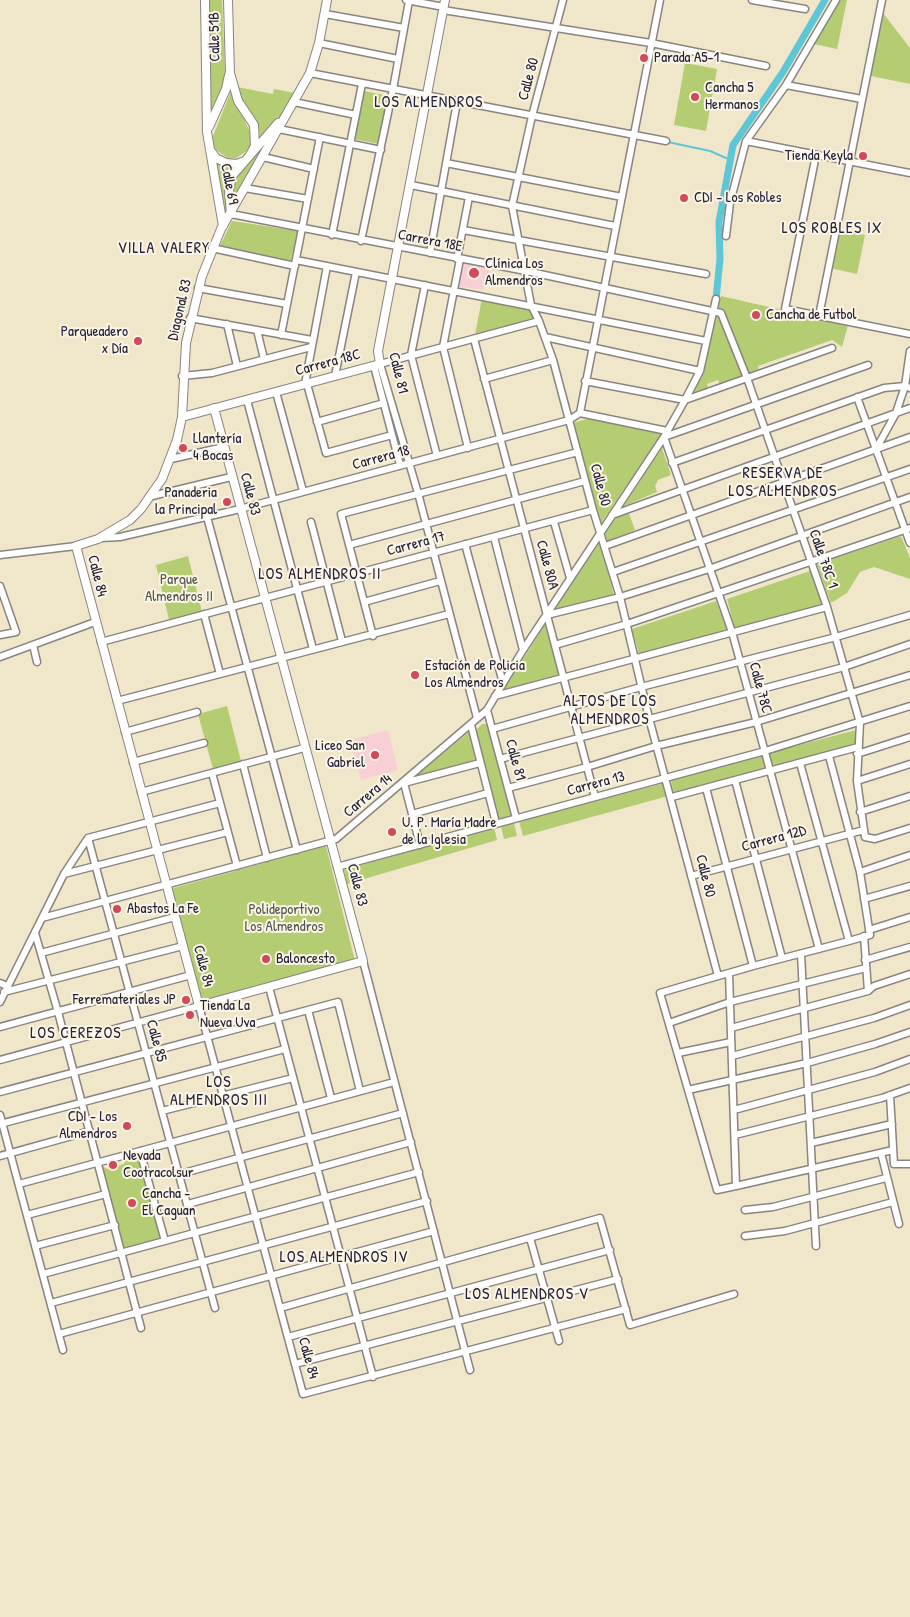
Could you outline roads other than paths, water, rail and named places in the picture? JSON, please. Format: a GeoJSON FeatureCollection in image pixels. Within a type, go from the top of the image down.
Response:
{"type":"FeatureCollection","features":[{"type":"Feature","properties":{"kind":"street","name":"Calle 69"},"geometry":{"type":"LineString","coordinates":[[205,0],[207,136],[223,226]]}},
{"type":"Feature","properties":{"kind":"street","name":"Calle 51B"},"geometry":{"type":"LineString","coordinates":[[228,0],[230,73]]}},
{"type":"Feature","properties":{"kind":"street","name":"Diagonal 83"},"geometry":{"type":"LineString","coordinates":[[76,546],[98,538],[130,520],[152,496],[171,459],[182,417],[182,376],[190,318],[198,288],[212,248],[223,226],[310,73],[319,43],[327,0]]}},
{"type":"Feature","properties":{"kind":"street"},"geometry":{"type":"LineString","coordinates":[[361,241],[393,89],[407,0],[555,28],[651,43],[766,66]]}},
{"type":"Feature","properties":{"kind":"street","name":"Calle 80"},"geometry":{"type":"LineString","coordinates":[[563,0],[532,116],[512,206],[531,305],[540,320],[593,510],[620,597],[656,746],[672,797],[718,976]]}},
{"type":"Feature","properties":{"kind":"street"},"geometry":{"type":"LineString","coordinates":[[660,0],[591,348],[580,413],[666,434],[868,365]]}},
{"type":"Feature","properties":{"kind":"street"},"geometry":{"type":"LineString","coordinates":[[752,0],[806,9]]}},
{"type":"Feature","properties":{"kind":"street"},"geometry":{"type":"LineString","coordinates":[[726,236],[730,203],[746,141],[786,85],[836,0]]}},
{"type":"Feature","properties":{"kind":"street"},"geometry":{"type":"LineString","coordinates":[[819,316],[882,0]]}},
{"type":"Feature","properties":{"kind":"street","name":"Calle 81"},"geometry":{"type":"LineString","coordinates":[[400,465],[384,403],[377,365],[378,350],[444,6]]}},
{"type":"Feature","properties":{"kind":"street"},"geometry":{"type":"LineString","coordinates":[[325,14],[404,28]]}},
{"type":"Feature","properties":{"kind":"street"},"geometry":{"type":"LineString","coordinates":[[319,43],[398,59]]}},
{"type":"Feature","properties":{"kind":"street"},"geometry":{"type":"LineString","coordinates":[[207,136],[211,119],[224,95],[230,73]]}},
{"type":"Feature","properties":{"kind":"street"},"geometry":{"type":"LineString","coordinates":[[208,146],[216,158],[226,164],[237,164],[248,158],[255,146],[254,125],[238,101],[230,73]]}},
{"type":"Feature","properties":{"kind":"street"},"geometry":{"type":"LineString","coordinates":[[310,73],[666,141]]}},
{"type":"Feature","properties":{"kind":"street"},"geometry":{"type":"LineString","coordinates":[[332,235],[362,84]]}},
{"type":"Feature","properties":{"kind":"street"},"geometry":{"type":"LineString","coordinates":[[786,85],[862,99]]}},
{"type":"Feature","properties":{"kind":"street"},"geometry":{"type":"LineString","coordinates":[[294,102],[356,115]]}},
{"type":"Feature","properties":{"kind":"street"},"geometry":{"type":"LineString","coordinates":[[430,254],[457,102]]}},
{"type":"Feature","properties":{"kind":"street"},"geometry":{"type":"LineString","coordinates":[[230,214],[230,182],[236,170],[289,110]]}},
{"type":"Feature","properties":{"kind":"street"},"geometry":{"type":"LineString","coordinates":[[279,129],[381,150]]}},
{"type":"Feature","properties":{"kind":"street"},"geometry":{"type":"LineString","coordinates":[[281,335],[320,138]]}},
{"type":"Feature","properties":{"kind":"street"},"geometry":{"type":"LineString","coordinates":[[746,141],[910,173]]}},
{"type":"Feature","properties":{"kind":"street"},"geometry":{"type":"LineString","coordinates":[[816,155],[785,309],[910,334]]}},
{"type":"Feature","properties":{"kind":"street"},"geometry":{"type":"LineString","coordinates":[[263,157],[314,169]]}},
{"type":"Feature","properties":{"kind":"street"},"geometry":{"type":"LineString","coordinates":[[446,163],[622,197]]}},
{"type":"Feature","properties":{"kind":"street"},"geometry":{"type":"LineString","coordinates":[[411,185],[615,226]]}},
{"type":"Feature","properties":{"kind":"street"},"geometry":{"type":"LineString","coordinates":[[245,188],[308,199]]}},
{"type":"Feature","properties":{"kind":"street"},"geometry":{"type":"LineString","coordinates":[[468,448],[442,347],[454,290],[469,197]]}},
{"type":"Feature","properties":{"kind":"street","name":"Carrera 18E"},"geometry":{"type":"LineString","coordinates":[[230,214],[361,241],[526,271],[714,311]]}},
{"type":"Feature","properties":{"kind":"street"},"geometry":{"type":"LineString","coordinates":[[463,230],[706,274]]}},
{"type":"Feature","properties":{"kind":"street"},"geometry":{"type":"LineString","coordinates":[[212,248],[392,278],[706,341]]}},
{"type":"Feature","properties":{"kind":"street"},"geometry":{"type":"LineString","coordinates":[[327,266],[306,384],[326,453],[392,436]]}},
{"type":"Feature","properties":{"kind":"street"},"geometry":{"type":"LineString","coordinates":[[335,376],[356,272]]}},
{"type":"Feature","properties":{"kind":"street"},"geometry":{"type":"LineString","coordinates":[[425,285],[411,355],[437,456]]}},
{"type":"Feature","properties":{"kind":"street"},"geometry":{"type":"LineString","coordinates":[[198,288],[287,304]]}},
{"type":"Feature","properties":{"kind":"street","name":"Carrera 14"},"geometry":{"type":"LineString","coordinates":[[42,918],[336,839],[471,725],[487,710],[523,650],[666,434],[700,371],[716,299]]}},
{"type":"Feature","properties":{"kind":"street","name":"Calle 78C 1"},"geometry":{"type":"LineString","coordinates":[[714,311],[723,316],[747,378],[836,637],[860,723],[857,781],[864,830]]}},
{"type":"Feature","properties":{"kind":"street"},"geometry":{"type":"LineString","coordinates":[[190,318],[257,330],[312,343]]}},
{"type":"Feature","properties":{"kind":"street","name":"Carrera 18C"},"geometry":{"type":"LineString","coordinates":[[182,417],[540,320]]}},
{"type":"Feature","properties":{"kind":"street"},"geometry":{"type":"LineString","coordinates":[[227,324],[238,366]]}},
{"type":"Feature","properties":{"kind":"street"},"geometry":{"type":"LineString","coordinates":[[257,330],[264,359]]}},
{"type":"Feature","properties":{"kind":"street"},"geometry":{"type":"LineString","coordinates":[[545,337],[700,371]]}},
{"type":"Feature","properties":{"kind":"street","name":"Calle 80A"},"geometry":{"type":"LineString","coordinates":[[474,339],[525,529],[570,709],[595,797]]}},
{"type":"Feature","properties":{"kind":"street"},"geometry":{"type":"LineString","coordinates":[[182,376],[212,374],[312,343]]}},
{"type":"Feature","properties":{"kind":"street"},"geometry":{"type":"LineString","coordinates":[[585,381],[685,400],[832,348]]}},
{"type":"Feature","properties":{"kind":"street"},"geometry":{"type":"LineString","coordinates":[[876,449],[896,413],[907,387],[910,351]]}},
{"type":"Feature","properties":{"kind":"street"},"geometry":{"type":"LineString","coordinates":[[484,379],[552,360]]}},
{"type":"Feature","properties":{"kind":"street","name":"Calle 81"},"geometry":{"type":"LineString","coordinates":[[377,365],[418,493],[477,718]]}},
{"type":"Feature","properties":{"kind":"street"},"geometry":{"type":"LineString","coordinates":[[672,463],[857,396],[884,388],[907,387]]}},
{"type":"Feature","properties":{"kind":"street"},"geometry":{"type":"LineString","coordinates":[[276,392],[303,492]]}},
{"type":"Feature","properties":{"kind":"street"},"geometry":{"type":"LineString","coordinates":[[857,396],[895,502],[908,529],[910,543]]}},
{"type":"Feature","properties":{"kind":"street"},"geometry":{"type":"LineString","coordinates":[[247,400],[313,649]]}},
{"type":"Feature","properties":{"kind":"street"},"geometry":{"type":"LineString","coordinates":[[317,422],[384,403]]}},
{"type":"Feature","properties":{"kind":"street","name":"Calle 83"},"geometry":{"type":"LineString","coordinates":[[214,408],[304,748],[363,961],[470,1370]]}},
{"type":"Feature","properties":{"kind":"street"},"geometry":{"type":"LineString","coordinates":[[612,515],[910,408]]}},
{"type":"Feature","properties":{"kind":"street","name":"Carrera 18"},"geometry":{"type":"LineString","coordinates":[[98,538],[120,537],[273,500],[500,440],[569,420],[580,413]]}},
{"type":"Feature","properties":{"kind":"street","name":"Calle 78C"},"geometry":{"type":"LineString","coordinates":[[666,434],[672,463],[741,662],[819,949]]}},
{"type":"Feature","properties":{"kind":"street"},"geometry":{"type":"LineString","coordinates":[[605,546],[910,437]]}},
{"type":"Feature","properties":{"kind":"street"},"geometry":{"type":"LineString","coordinates":[[171,459],[224,447]]}},
{"type":"Feature","properties":{"kind":"street"},"geometry":{"type":"LineString","coordinates":[[373,636],[341,514],[578,452]]}},
{"type":"Feature","properties":{"kind":"street"},"geometry":{"type":"LineString","coordinates":[[613,572],[910,469]]}},
{"type":"Feature","properties":{"kind":"street"},"geometry":{"type":"LineString","coordinates":[[152,496],[231,477]]}},
{"type":"Feature","properties":{"kind":"street"},"geometry":{"type":"LineString","coordinates":[[349,545],[586,481]]}},
{"type":"Feature","properties":{"kind":"street"},"geometry":{"type":"LineString","coordinates":[[547,615],[620,597],[708,569],[910,497]]}},
{"type":"Feature","properties":{"kind":"street","name":"Carrera 17"},"geometry":{"type":"LineString","coordinates":[[101,642],[593,510]]}},
{"type":"Feature","properties":{"kind":"street"},"geometry":{"type":"LineString","coordinates":[[207,516],[297,850]]}},
{"type":"Feature","properties":{"kind":"street"},"geometry":{"type":"LineString","coordinates":[[311,522],[342,641]]}},
{"type":"Feature","properties":{"kind":"street"},"geometry":{"type":"LineString","coordinates":[[554,522],[570,578]]}},
{"type":"Feature","properties":{"kind":"street"},"geometry":{"type":"LineString","coordinates":[[555,645],[627,624],[908,529]]}},
{"type":"Feature","properties":{"kind":"street"},"geometry":{"type":"LineString","coordinates":[[494,537],[523,650]]}},
{"type":"Feature","properties":{"kind":"street"},"geometry":{"type":"LineString","coordinates":[[466,544],[503,683]]}},
{"type":"Feature","properties":{"kind":"street"},"geometry":{"type":"LineString","coordinates":[[0,555],[76,546]]}},
{"type":"Feature","properties":{"kind":"street","name":"Calle 84"},"geometry":{"type":"LineString","coordinates":[[76,546],[303,1394],[374,1377]]}},
{"type":"Feature","properties":{"kind":"street"},"geometry":{"type":"LineString","coordinates":[[364,602],[440,581]]}},
{"type":"Feature","properties":{"kind":"street"},"geometry":{"type":"LineString","coordinates":[[0,586],[16,632],[0,635]]}},
{"type":"Feature","properties":{"kind":"street"},"geometry":{"type":"LineString","coordinates":[[495,696],[827,607]]}},
{"type":"Feature","properties":{"kind":"street"},"geometry":{"type":"LineString","coordinates":[[204,614],[220,674]]}},
{"type":"Feature","properties":{"kind":"street"},"geometry":{"type":"LineString","coordinates":[[117,701],[342,641],[373,636],[449,614]]}},
{"type":"Feature","properties":{"kind":"street"},"geometry":{"type":"LineString","coordinates":[[492,729],[570,709],[642,687],[836,637],[910,615]]}},
{"type":"Feature","properties":{"kind":"street"},"geometry":{"type":"LineString","coordinates":[[0,657],[95,622]]}},
{"type":"Feature","properties":{"kind":"street"},"geometry":{"type":"LineString","coordinates":[[500,759],[844,667],[910,644]]}},
{"type":"Feature","properties":{"kind":"street"},"geometry":{"type":"LineString","coordinates":[[33,645],[36,662]]}},
{"type":"Feature","properties":{"kind":"street"},"geometry":{"type":"LineString","coordinates":[[508,788],[586,768],[656,746],[756,722],[910,675]]}},
{"type":"Feature","properties":{"kind":"street","name":"Carrera 13"},"geometry":{"type":"LineString","coordinates":[[337,866],[764,752],[910,706]]}},
{"type":"Feature","properties":{"kind":"street","name":"Calle 81"},"geometry":{"type":"LineString","coordinates":[[487,710],[516,818]]}},
{"type":"Feature","properties":{"kind":"street"},"geometry":{"type":"LineString","coordinates":[[125,732],[197,712]]}},
{"type":"Feature","properties":{"kind":"street"},"geometry":{"type":"LineString","coordinates":[[471,725],[496,824]]}},
{"type":"Feature","properties":{"kind":"street"},"geometry":{"type":"LineString","coordinates":[[672,797],[800,763],[858,751],[910,737]]}},
{"type":"Feature","properties":{"kind":"street"},"geometry":{"type":"LineString","coordinates":[[133,762],[204,743]]}},
{"type":"Feature","properties":{"kind":"street"},"geometry":{"type":"LineString","coordinates":[[141,792],[304,748]]}},
{"type":"Feature","properties":{"kind":"street"},"geometry":{"type":"LineString","coordinates":[[829,756],[860,872],[870,935],[753,966],[660,994],[717,1190],[893,1150]]}},
{"type":"Feature","properties":{"kind":"street"},"geometry":{"type":"LineString","coordinates":[[420,845],[404,783],[480,763]]}},
{"type":"Feature","properties":{"kind":"street"},"geometry":{"type":"LineString","coordinates":[[800,763],[849,941]]}},
{"type":"Feature","properties":{"kind":"street"},"geometry":{"type":"LineString","coordinates":[[243,764],[267,858]]}},
{"type":"Feature","properties":{"kind":"street"},"geometry":{"type":"LineString","coordinates":[[857,781],[910,764]]}},
{"type":"Feature","properties":{"kind":"street"},"geometry":{"type":"LineString","coordinates":[[212,773],[237,866]]}},
{"type":"Feature","properties":{"kind":"street"},"geometry":{"type":"LineString","coordinates":[[735,780],[782,958]]}},
{"type":"Feature","properties":{"kind":"street"},"geometry":{"type":"LineString","coordinates":[[706,788],[753,966]]}},
{"type":"Feature","properties":{"kind":"street"},"geometry":{"type":"LineString","coordinates":[[412,814],[488,793]]}},
{"type":"Feature","properties":{"kind":"street"},"geometry":{"type":"LineString","coordinates":[[860,812],[910,796]]}},
{"type":"Feature","properties":{"kind":"street"},"geometry":{"type":"LineString","coordinates":[[0,1002],[64,874],[88,838],[220,803]]}},
{"type":"Feature","properties":{"kind":"street"},"geometry":{"type":"LineString","coordinates":[[864,830],[865,837],[868,840],[910,828]]}},
{"type":"Feature","properties":{"kind":"street","name":"Carrera 12D"},"geometry":{"type":"LineString","coordinates":[[692,876],[864,830]]}},
{"type":"Feature","properties":{"kind":"street"},"geometry":{"type":"LineString","coordinates":[[64,874],[228,832]]}},
{"type":"Feature","properties":{"kind":"street","name":"Calle 85"},"geometry":{"type":"LineString","coordinates":[[88,838],[215,1308]]}},
{"type":"Feature","properties":{"kind":"street"},"geometry":{"type":"LineString","coordinates":[[860,872],[910,855]]}},
{"type":"Feature","properties":{"kind":"street"},"geometry":{"type":"LineString","coordinates":[[864,899],[910,886]]}},
{"type":"Feature","properties":{"kind":"street"},"geometry":{"type":"LineString","coordinates":[[41,953],[175,917]]}},
{"type":"Feature","properties":{"kind":"street"},"geometry":{"type":"LineString","coordinates":[[869,930],[910,917]]}},
{"type":"Feature","properties":{"kind":"street"},"geometry":{"type":"LineString","coordinates":[[35,933],[99,1162],[141,1328]]}},
{"type":"Feature","properties":{"kind":"street"},"geometry":{"type":"LineString","coordinates":[[864,936],[868,991]]}},
{"type":"Feature","properties":{"kind":"street"},"geometry":{"type":"LineString","coordinates":[[6,989],[49,981],[183,946]]}},
{"type":"Feature","properties":{"kind":"street"},"geometry":{"type":"LineString","coordinates":[[865,960],[910,947]]}},
{"type":"Feature","properties":{"kind":"street"},"geometry":{"type":"LineString","coordinates":[[801,954],[816,1246]]}},
{"type":"Feature","properties":{"kind":"street"},"geometry":{"type":"LineString","coordinates":[[0,1060],[363,961]]}},
{"type":"Feature","properties":{"kind":"street"},"geometry":{"type":"LineString","coordinates":[[669,1023],[730,1002],[866,968]]}},
{"type":"Feature","properties":{"kind":"street"},"geometry":{"type":"LineString","coordinates":[[729,973],[736,1186]]}},
{"type":"Feature","properties":{"kind":"street"},"geometry":{"type":"LineString","coordinates":[[731,1028],[868,991],[874,986],[910,974]]}},
{"type":"Feature","properties":{"kind":"street"},"geometry":{"type":"LineString","coordinates":[[0,1027],[191,975]]}},
{"type":"Feature","properties":{"kind":"street"},"geometry":{"type":"LineString","coordinates":[[0,983],[6,989]]}},
{"type":"Feature","properties":{"kind":"street"},"geometry":{"type":"LineString","coordinates":[[269,987],[374,1377],[626,1308]]}},
{"type":"Feature","properties":{"kind":"street"},"geometry":{"type":"LineString","coordinates":[[0,1092],[338,1002],[360,1091]]}},
{"type":"Feature","properties":{"kind":"street"},"geometry":{"type":"LineString","coordinates":[[732,1056],[874,1018],[910,1005]]}},
{"type":"Feature","properties":{"kind":"street"},"geometry":{"type":"LineString","coordinates":[[308,1010],[331,1098]]}},
{"type":"Feature","properties":{"kind":"street"},"geometry":{"type":"LineString","coordinates":[[688,1090],[807,1063],[910,1032]]}},
{"type":"Feature","properties":{"kind":"street"},"geometry":{"type":"LineString","coordinates":[[678,1053],[731,1042]]}},
{"type":"Feature","properties":{"kind":"street"},"geometry":{"type":"LineString","coordinates":[[1,1124],[285,1049]]}},
{"type":"Feature","properties":{"kind":"street"},"geometry":{"type":"LineString","coordinates":[[734,1110],[875,1072],[910,1059]]}},
{"type":"Feature","properties":{"kind":"street"},"geometry":{"type":"LineString","coordinates":[[162,1111],[293,1078]]}},
{"type":"Feature","properties":{"kind":"street"},"geometry":{"type":"LineString","coordinates":[[19,1184],[394,1082]]}},
{"type":"Feature","properties":{"kind":"street"},"geometry":{"type":"LineString","coordinates":[[734,1135],[809,1117],[910,1088]]}},
{"type":"Feature","properties":{"kind":"street"},"geometry":{"type":"LineString","coordinates":[[890,1095],[894,1164],[910,1164]]}},
{"type":"Feature","properties":{"kind":"street"},"geometry":{"type":"LineString","coordinates":[[180,1174],[240,1156],[403,1113]]}},
{"type":"Feature","properties":{"kind":"street"},"geometry":{"type":"LineString","coordinates":[[0,1114],[1,1124],[28,1216],[63,1350]]}},
{"type":"Feature","properties":{"kind":"street"},"geometry":{"type":"LineString","coordinates":[[811,1143],[892,1124]]}},
{"type":"Feature","properties":{"kind":"street"},"geometry":{"type":"LineString","coordinates":[[0,1156],[90,1131]]}},
{"type":"Feature","properties":{"kind":"street"},"geometry":{"type":"LineString","coordinates":[[188,1204],[411,1142]]}},
{"type":"Feature","properties":{"kind":"street"},"geometry":{"type":"LineString","coordinates":[[140,1151],[165,1241]]}},
{"type":"Feature","properties":{"kind":"street"},"geometry":{"type":"LineString","coordinates":[[881,1153],[899,1224]]}},
{"type":"Feature","properties":{"kind":"street"},"geometry":{"type":"LineString","coordinates":[[43,1274],[419,1172]]}},
{"type":"Feature","properties":{"kind":"street"},"geometry":{"type":"LineString","coordinates":[[745,1210],[773,1207],[813,1195],[886,1178]]}},
{"type":"Feature","properties":{"kind":"street"},"geometry":{"type":"LineString","coordinates":[[28,1216],[106,1194]]}},
{"type":"Feature","properties":{"kind":"street"},"geometry":{"type":"LineString","coordinates":[[51,1303],[427,1202]]}},
{"type":"Feature","properties":{"kind":"street"},"geometry":{"type":"LineString","coordinates":[[745,1236],[785,1231],[893,1202]]}},
{"type":"Feature","properties":{"kind":"street"},"geometry":{"type":"LineString","coordinates":[[280,1308],[600,1218],[630,1326],[734,1294]]}},
{"type":"Feature","properties":{"kind":"street"},"geometry":{"type":"LineString","coordinates":[[35,1246],[115,1225]]}},
{"type":"Feature","properties":{"kind":"street"},"geometry":{"type":"LineString","coordinates":[[59,1334],[434,1231]]}},
{"type":"Feature","properties":{"kind":"street"},"geometry":{"type":"LineString","coordinates":[[530,1238],[559,1341]]}},
{"type":"Feature","properties":{"kind":"street"},"geometry":{"type":"LineString","coordinates":[[288,1337],[610,1250]]}},
{"type":"Feature","properties":{"kind":"street"},"geometry":{"type":"LineString","coordinates":[[295,1364],[458,1323],[618,1279]]}},
{"type":"Feature","properties":{"kind":"waterway"},"geometry":{"type":"LineString","coordinates":[[716,299],[720,259],[719,222],[733,145],[783,72],[825,0]]}},
{"type":"Feature","properties":{"kind":"waterway"},"geometry":{"type":"LineString","coordinates":[[668,142],[710,151],[726,158]]}},
{"type":"Feature","properties":{"kind":"place","name":"Parada A5-1"},"geometry":{"type":"Point","coordinates":[644,58]}},
{"type":"Feature","properties":{"kind":"place","name":"Cancha 5 Hermanos"},"geometry":{"type":"Point","coordinates":[695,97]}},
{"type":"Feature","properties":{"kind":"place","name":"Tienda Keyla"},"geometry":{"type":"Point","coordinates":[863,156]}},
{"type":"Feature","properties":{"kind":"place","name":"CDI - Los Robles"},"geometry":{"type":"Point","coordinates":[684,198]}},
{"type":"Feature","properties":{"kind":"place","name":"Clínica Los Almendros"},"geometry":{"type":"Point","coordinates":[474,273]}},
{"type":"Feature","properties":{"kind":"place","name":"Cancha de Futbol"},"geometry":{"type":"Point","coordinates":[756,315]}},
{"type":"Feature","properties":{"kind":"place","name":"Parqueadero x Día"},"geometry":{"type":"Point","coordinates":[138,341]}},
{"type":"Feature","properties":{"kind":"place","name":"Llantería 4 Bocas"},"geometry":{"type":"Point","coordinates":[183,448]}},
{"type":"Feature","properties":{"kind":"place","name":"Panaderia la Principal"},"geometry":{"type":"Point","coordinates":[227,502]}},
{"type":"Feature","properties":{"kind":"place","name":"Estación de Policia Los Almendros"},"geometry":{"type":"Point","coordinates":[415,675]}},
{"type":"Feature","properties":{"kind":"place","name":"Liceo San Gabriel"},"geometry":{"type":"Point","coordinates":[375,755]}},
{"type":"Feature","properties":{"kind":"place","name":"U. P. María Madre de la Iglesia"},"geometry":{"type":"Point","coordinates":[392,832]}},
{"type":"Feature","properties":{"kind":"place","name":"Abastos La Fe"},"geometry":{"type":"Point","coordinates":[117,909]}},
{"type":"Feature","properties":{"kind":"place","name":"Baloncesto"},"geometry":{"type":"Point","coordinates":[266,959]}},
{"type":"Feature","properties":{"kind":"place","name":"Ferremateriales JP"},"geometry":{"type":"Point","coordinates":[186,1000]}},
{"type":"Feature","properties":{"kind":"place","name":"Tienda La Nueva Uva"},"geometry":{"type":"Point","coordinates":[190,1015]}},
{"type":"Feature","properties":{"kind":"place","name":"CDI - Los Almendros"},"geometry":{"type":"Point","coordinates":[127,1126]}},
{"type":"Feature","properties":{"kind":"place","name":"Nevada Cootracolsur"},"geometry":{"type":"Point","coordinates":[113,1165]}},
{"type":"Feature","properties":{"kind":"place","name":"Cancha - El Caguan"},"geometry":{"type":"Point","coordinates":[132,1203]}},
{"type":"Feature","properties":{"kind":"district","name":"LOS ALMENDROS"},"geometry":{"type":"Point","coordinates":[429,103]}},
{"type":"Feature","properties":{"kind":"district","name":"LOS ROBLES IX"},"geometry":{"type":"Point","coordinates":[832,229]}},
{"type":"Feature","properties":{"kind":"district","name":"VILLA VALERY"},"geometry":{"type":"Point","coordinates":[164,249]}},
{"type":"Feature","properties":{"kind":"district","name":"RESERVA DE LOS ALMENDROS"},"geometry":{"type":"Point","coordinates":[783,483]}},
{"type":"Feature","properties":{"kind":"district","name":"LOS ALMENDROS II"},"geometry":{"type":"Point","coordinates":[320,575]}},
{"type":"Feature","properties":{"kind":"district","name":"ALTOS DE LOS ALMENDROS"},"geometry":{"type":"Point","coordinates":[610,711]}},
{"type":"Feature","properties":{"kind":"district","name":"LOS CEREZOS"},"geometry":{"type":"Point","coordinates":[76,1034]}},
{"type":"Feature","properties":{"kind":"district","name":"LOS ALMENDROS III"},"geometry":{"type":"Point","coordinates":[219,1092]}},
{"type":"Feature","properties":{"kind":"district","name":"LOS ALMENDROS IV"},"geometry":{"type":"Point","coordinates":[344,1258]}},
{"type":"Feature","properties":{"kind":"district","name":"LOS ALMENDROS V"},"geometry":{"type":"Point","coordinates":[527,1295]}},
{"type":"Feature","properties":{"kind":"park label","name":"Parque Almendros II"},"geometry":{"type":"Point","coordinates":[179,588]}},
{"type":"Feature","properties":{"kind":"park label","name":"Polideportivo Los Almendros"},"geometry":{"type":"Point","coordinates":[284,918]}}]}
